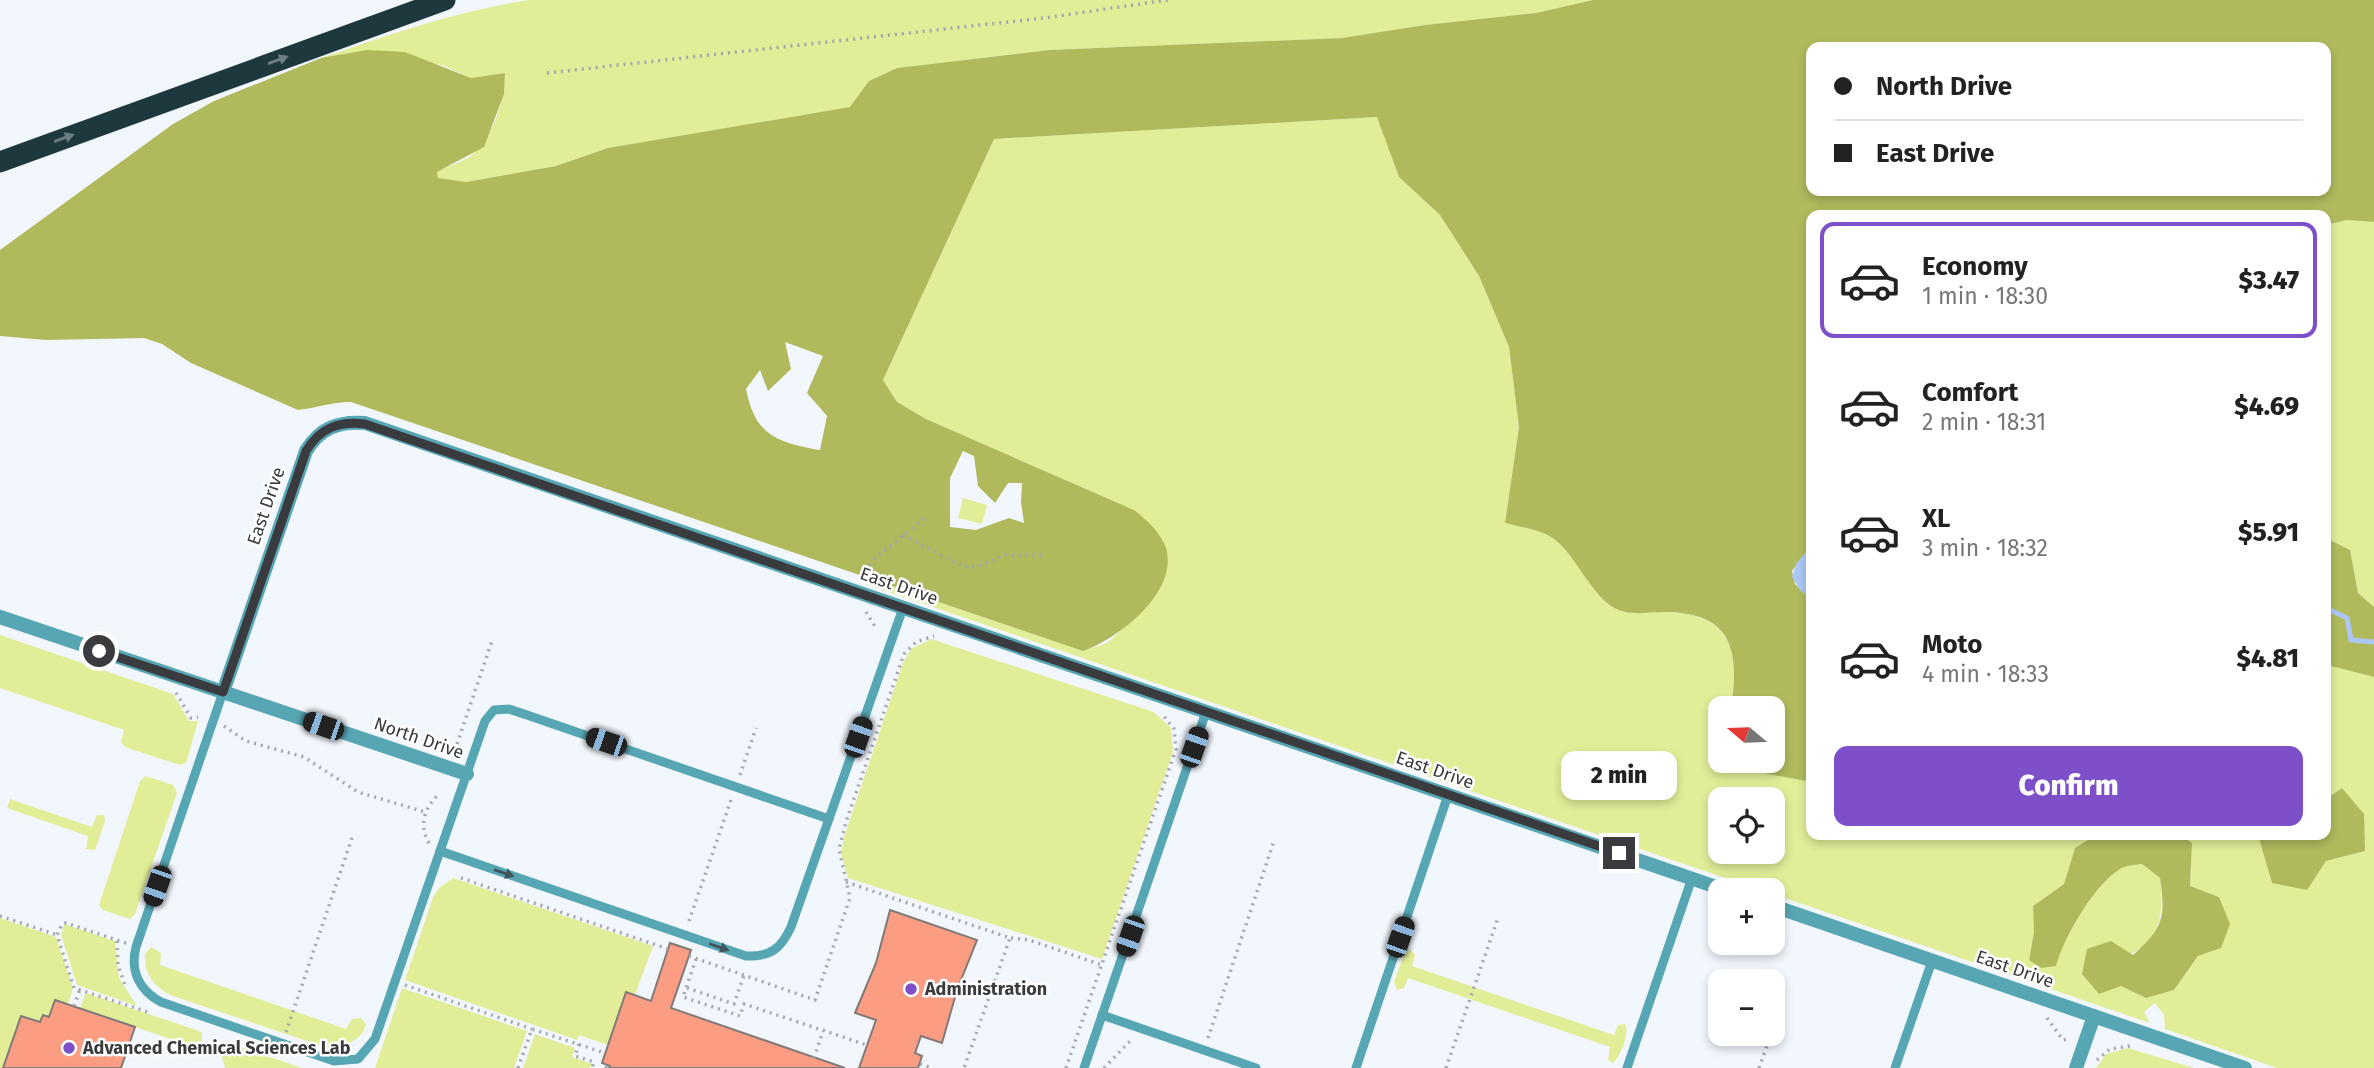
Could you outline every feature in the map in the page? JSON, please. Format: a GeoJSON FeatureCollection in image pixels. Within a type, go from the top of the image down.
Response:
{"type":"FeatureCollection","features":[{"type":"Feature","properties":{"kind":"highway"},"geometry":{"type":"LineString","coordinates":[[0,162],[445,0]]}},
{"type":"Feature","properties":{"kind":"street","name":"East Drive"},"geometry":{"type":"LineString","coordinates":[[223,692],[306,451],[313,439],[328,427],[346,421],[365,424],[1708,884]]}},
{"type":"Feature","properties":{"kind":"street","name":"North Drive"},"geometry":{"type":"LineString","coordinates":[[0,617],[467,775]]}},
{"type":"Feature","properties":{"kind":"street","name":"East Drive"},"geometry":{"type":"LineString","coordinates":[[1785,910],[2245,1068]]}},
{"type":"Feature","properties":{"kind":"street"},"geometry":{"type":"LineString","coordinates":[[2076,1068],[2094,1016]]}},
{"type":"Feature","properties":{"kind":"lane"},"geometry":{"type":"LineString","coordinates":[[440,851],[746,956],[761,957],[774,953],[784,942],[903,608]]}},
{"type":"Feature","properties":{"kind":"lane"},"geometry":{"type":"LineString","coordinates":[[223,692],[136,947],[134,962],[138,980],[156,999],[334,1061],[358,1059],[368,1051],[489,715],[494,710],[509,709],[829,819]]}},
{"type":"Feature","properties":{"kind":"lane"},"geometry":{"type":"LineString","coordinates":[[1084,1068],[1206,712]]}},
{"type":"Feature","properties":{"kind":"lane"},"geometry":{"type":"LineString","coordinates":[[1356,1068],[1448,795]]}},
{"type":"Feature","properties":{"kind":"lane"},"geometry":{"type":"LineString","coordinates":[[1627,1068],[1692,878]]}},
{"type":"Feature","properties":{"kind":"lane"},"geometry":{"type":"LineString","coordinates":[[1895,1068],[1932,961]]}},
{"type":"Feature","properties":{"kind":"lane"},"geometry":{"type":"LineString","coordinates":[[1102,1015],[1256,1068]]}},
{"type":"Feature","properties":{"kind":"path"},"geometry":{"type":"LineString","coordinates":[[547,73],[1045,18],[1168,0]]}},
{"type":"Feature","properties":{"kind":"path"},"geometry":{"type":"LineString","coordinates":[[860,582],[874,559],[926,517]]}},
{"type":"Feature","properties":{"kind":"path"},"geometry":{"type":"LineString","coordinates":[[903,535],[964,568],[975,567],[1005,555],[1041,555]]}},
{"type":"Feature","properties":{"kind":"path"},"geometry":{"type":"LineString","coordinates":[[689,956],[815,1000],[848,903],[839,855],[842,835],[900,662],[916,642],[926,637],[940,637]]}},
{"type":"Feature","properties":{"kind":"path"},"geometry":{"type":"LineString","coordinates":[[457,744],[493,638]]}},
{"type":"Feature","properties":{"kind":"path"},"geometry":{"type":"LineString","coordinates":[[1066,1068],[1176,749],[1174,729],[1159,712]]}},
{"type":"Feature","properties":{"kind":"path"},"geometry":{"type":"LineString","coordinates":[[224,726],[246,741],[304,757],[358,792],[425,812]]}},
{"type":"Feature","properties":{"kind":"path"},"geometry":{"type":"LineString","coordinates":[[739,777],[756,728]]}},
{"type":"Feature","properties":{"kind":"path"},"geometry":{"type":"LineString","coordinates":[[429,843],[424,829],[425,812],[440,793]]}},
{"type":"Feature","properties":{"kind":"path"},"geometry":{"type":"LineString","coordinates":[[690,921],[733,796]]}},
{"type":"Feature","properties":{"kind":"path"},"geometry":{"type":"LineString","coordinates":[[285,1034],[353,835]]}},
{"type":"Feature","properties":{"kind":"path"},"geometry":{"type":"LineString","coordinates":[[1207,1041],[1274,841]]}},
{"type":"Feature","properties":{"kind":"path"},"geometry":{"type":"LineString","coordinates":[[461,878],[668,949]]}},
{"type":"Feature","properties":{"kind":"path"},"geometry":{"type":"LineString","coordinates":[[846,882],[1010,938],[1029,940],[1102,965]]}},
{"type":"Feature","properties":{"kind":"path"},"geometry":{"type":"LineString","coordinates":[[0,916],[57,935]]}},
{"type":"Feature","properties":{"kind":"path"},"geometry":{"type":"LineString","coordinates":[[1446,1068],[1498,918]]}},
{"type":"Feature","properties":{"kind":"path"},"geometry":{"type":"LineString","coordinates":[[136,947],[66,923],[62,923],[57,935],[74,988],[152,1014]]}},
{"type":"Feature","properties":{"kind":"path"},"geometry":{"type":"LineString","coordinates":[[964,1068],[1010,938]]}},
{"type":"Feature","properties":{"kind":"path"},"geometry":{"type":"LineString","coordinates":[[696,959],[683,997],[740,1016],[744,1004],[867,1045]]}},
{"type":"Feature","properties":{"kind":"path"},"geometry":{"type":"LineString","coordinates":[[687,988],[734,1004],[744,975]]}},
{"type":"Feature","properties":{"kind":"path"},"geometry":{"type":"LineString","coordinates":[[395,982],[605,1053]]}},
{"type":"Feature","properties":{"kind":"path"},"geometry":{"type":"LineString","coordinates":[[74,1006],[80,989]]}},
{"type":"Feature","properties":{"kind":"path"},"geometry":{"type":"LineString","coordinates":[[518,1068],[532,1028]]}},
{"type":"Feature","properties":{"kind":"path"},"geometry":{"type":"LineString","coordinates":[[814,1058],[823,1031]]}},
{"type":"Feature","properties":{"kind":"path"},"geometry":{"type":"LineString","coordinates":[[1104,1068],[1131,1039],[1143,1043]]}},
{"type":"Feature","properties":{"kind":"path"},"geometry":{"type":"LineString","coordinates":[[579,1044],[575,1056],[594,1062],[592,1068]]}},
{"type":"Feature","properties":{"kind":"path"},"geometry":{"type":"LineString","coordinates":[[1759,1068],[1767,1046]]}},
{"type":"Feature","properties":{"kind":"path"},"geometry":{"type":"LineString","coordinates":[[2094,1068],[2105,1051],[2136,1047]]}},
{"type":"Feature","properties":{"kind":"path"},"geometry":{"type":"LineString","coordinates":[[920,1064],[932,1068]]}},
{"type":"Feature","properties":{"kind":"green space"},"geometry":{"type":"Polygon","coordinates":[[[529,0],[1593,0],[1536,13],[1425,25],[1342,38],[1049,50],[897,68],[869,81],[851,107],[608,148],[556,166],[466,182],[438,178],[437,172],[469,157],[480,147],[492,128],[500,107],[505,73],[471,78],[442,65],[321,58],[450,17],[529,0]]]}},
{"type":"Feature","properties":{"kind":"green space"},"geometry":{"type":"Polygon","coordinates":[[[1593,0],[2374,0],[2374,222],[2347,220],[2331,224],[2331,210],[1806,210],[1806,553],[1792,571],[1795,584],[1806,594],[1806,781],[1768,774],[1785,774],[1785,696],[1732,696],[1732,655],[1728,641],[1719,629],[1707,620],[1690,614],[1632,613],[1618,610],[1603,599],[1566,550],[1551,537],[1505,523],[1519,427],[1509,347],[1479,276],[1440,215],[1399,177],[1377,117],[994,139],[883,380],[897,402],[926,419],[1134,510],[1157,532],[1166,548],[1168,565],[1155,597],[1128,625],[1083,651],[351,402],[298,410],[191,363],[162,344],[144,338],[46,340],[0,336],[0,250],[173,124],[214,101],[321,58],[367,50],[405,52],[471,78],[505,73],[504,94],[484,147],[437,172],[438,178],[466,182],[556,166],[608,148],[850,107],[869,81],[897,68],[1049,50],[1342,38],[1425,25],[1536,13],[1593,0]],[[785,342],[791,369],[768,391],[760,370],[746,389],[755,417],[770,434],[791,444],[820,450],[827,416],[807,393],[823,356],[785,342]],[[963,451],[950,478],[950,527],[976,530],[1009,518],[1024,523],[1022,483],[1008,483],[995,503],[978,486],[974,456],[963,451]]]}},
{"type":"Feature","properties":{"kind":"green space"},"geometry":{"type":"Polygon","coordinates":[[[1378,117],[1399,177],[1440,215],[1479,276],[1509,347],[1519,427],[1505,523],[1541,532],[1559,543],[1595,591],[1618,610],[1690,615],[1707,621],[1719,630],[1728,641],[1732,655],[1733,689],[1732,696],[1708,696],[1708,774],[1769,774],[1806,781],[1806,840],[2088,840],[2075,849],[2064,884],[2033,906],[2034,932],[2029,960],[2056,965],[2081,912],[2100,887],[2120,869],[2142,864],[2160,878],[2162,901],[2154,933],[2134,953],[2082,974],[2099,993],[2121,986],[2146,998],[2174,990],[2198,956],[2221,948],[2219,897],[2190,886],[2192,843],[2188,840],[2259,840],[2272,883],[2326,861],[2365,851],[2342,788],[2331,796],[2331,666],[2374,677],[2374,1068],[2277,1068],[2165,1029],[2164,1015],[2155,1003],[2144,1012],[2150,1023],[1785,898],[1785,878],[1725,878],[863,583],[865,577],[1083,651],[1107,643],[1147,607],[1134,510],[926,419],[897,402],[883,380],[994,139],[1378,117]]]}},
{"type":"Feature","properties":{"kind":"green space"},"geometry":{"type":"Polygon","coordinates":[[[2347,220],[2374,222],[2374,607],[2358,593],[2350,550],[2331,540],[2331,224],[2347,220]]]}},
{"type":"Feature","properties":{"kind":"green space"},"geometry":{"type":"Polygon","coordinates":[[[963,498],[987,505],[982,524],[958,518],[963,498]]]}},
{"type":"Feature","properties":{"kind":"green space"},"geometry":{"type":"Polygon","coordinates":[[[2331,540],[2350,550],[2358,593],[2374,607],[2374,677],[2331,666],[2331,540]]]}},
{"type":"Feature","properties":{"kind":"green space"},"geometry":{"type":"Polygon","coordinates":[[[0,635],[173,694],[189,721],[198,721],[186,763],[180,765],[125,747],[121,742],[124,730],[0,688],[0,635]]]}},
{"type":"Feature","properties":{"kind":"green space"},"geometry":{"type":"Polygon","coordinates":[[[931,639],[1154,712],[1171,728],[1173,752],[1102,959],[848,878],[841,854],[844,837],[903,663],[911,649],[931,639]]]}},
{"type":"Feature","properties":{"kind":"green space"},"geometry":{"type":"Polygon","coordinates":[[[146,776],[173,785],[177,793],[135,914],[130,919],[103,910],[99,905],[140,781],[146,776]]]}},
{"type":"Feature","properties":{"kind":"green space"},"geometry":{"type":"Polygon","coordinates":[[[2342,788],[2364,814],[2365,851],[2326,861],[2307,890],[2272,883],[2259,840],[2331,840],[2331,796],[2342,788]]]}},
{"type":"Feature","properties":{"kind":"green space"},"geometry":{"type":"Polygon","coordinates":[[[10,799],[92,827],[97,815],[104,815],[105,821],[95,850],[86,849],[88,836],[7,808],[10,799]]]}},
{"type":"Feature","properties":{"kind":"green space"},"geometry":{"type":"Polygon","coordinates":[[[2088,840],[2188,840],[2192,843],[2190,886],[2219,897],[2230,924],[2221,948],[2198,956],[2174,990],[2146,998],[2121,986],[2099,994],[2082,974],[2087,949],[2111,941],[2133,955],[2151,937],[2160,921],[2163,903],[2160,878],[2142,864],[2122,868],[2100,887],[2073,927],[2056,966],[2041,968],[2029,960],[2034,932],[2033,906],[2064,884],[2075,848],[2088,840]]]}},
{"type":"Feature","properties":{"kind":"green space"},"geometry":{"type":"Polygon","coordinates":[[[453,878],[653,946],[635,995],[626,993],[608,1045],[579,1035],[577,1040],[405,980],[433,897],[439,888],[453,878]]]}},
{"type":"Feature","properties":{"kind":"green space"},"geometry":{"type":"Polygon","coordinates":[[[0,918],[56,937],[73,988],[68,1004],[55,1000],[49,1017],[43,1015],[40,1022],[21,1016],[3,1068],[0,1068],[0,918]]]}},
{"type":"Feature","properties":{"kind":"green space"},"geometry":{"type":"Polygon","coordinates":[[[64,924],[115,941],[119,978],[137,1006],[77,985],[61,935],[64,924]]]}},
{"type":"Feature","properties":{"kind":"green space"},"geometry":{"type":"Polygon","coordinates":[[[151,947],[161,953],[160,965],[346,1029],[352,1019],[361,1018],[366,1024],[364,1030],[350,1042],[325,1047],[170,995],[154,983],[148,973],[145,954],[151,947]]]}},
{"type":"Feature","properties":{"kind":"green space"},"geometry":{"type":"Polygon","coordinates":[[[1411,950],[1415,955],[1412,966],[1614,1035],[1618,1025],[1625,1024],[1626,1038],[1622,1050],[1613,1063],[1608,1060],[1610,1047],[1408,978],[1404,988],[1397,990],[1394,982],[1405,952],[1411,950]]]}},
{"type":"Feature","properties":{"kind":"green space"},"geometry":{"type":"Polygon","coordinates":[[[402,988],[527,1031],[514,1068],[375,1068],[402,988]]]}},
{"type":"Feature","properties":{"kind":"green space"},"geometry":{"type":"Polygon","coordinates":[[[86,993],[202,1032],[202,1050],[184,1048],[185,1044],[80,1008],[86,993]]]}},
{"type":"Feature","properties":{"kind":"green space"},"geometry":{"type":"Polygon","coordinates":[[[535,1034],[575,1048],[572,1057],[592,1064],[590,1068],[523,1068],[535,1034]]]}},
{"type":"Feature","properties":{"kind":"green space"},"geometry":{"type":"Polygon","coordinates":[[[228,1043],[302,1068],[225,1068],[221,1054],[228,1043]]]}},
{"type":"Feature","properties":{"kind":"green space"},"geometry":{"type":"Polygon","coordinates":[[[2128,1048],[2194,1068],[2096,1068],[2106,1054],[2128,1048]]]}},
{"type":"Feature","properties":{"kind":"water"},"geometry":{"type":"Polygon","coordinates":[[[1806,552],[1806,595],[1792,577],[1796,564],[1806,552]]]}},
{"type":"Feature","properties":{"kind":"building","name":"Administration"},"geometry":{"type":"Polygon","coordinates":[[[890,910],[977,940],[957,990],[942,1043],[921,1036],[915,1053],[922,1056],[918,1068],[859,1068],[876,1020],[855,1013],[876,963],[890,910]]]}},
{"type":"Feature","properties":{"kind":"building"},"geometry":{"type":"Polygon","coordinates":[[[670,943],[691,950],[671,1008],[845,1068],[609,1068],[610,1066],[602,1063],[626,992],[651,1001],[670,943]]]}},
{"type":"Feature","properties":{"kind":"building","name":"Advanced Chemical Sciences Lab"},"geometry":{"type":"Polygon","coordinates":[[[55,1000],[135,1027],[121,1068],[3,1068],[21,1016],[40,1022],[43,1015],[49,1017],[55,1000]]]}},
{"type":"Feature","properties":{"kind":"waterway"},"geometry":{"type":"LineString","coordinates":[[2331,610],[2347,618],[2351,640],[2374,642]]}},
{"type":"Feature","properties":{"kind":"place","name":"Administration"},"geometry":{"type":"Point","coordinates":[911,989]}},
{"type":"Feature","properties":{"kind":"place","name":"Advanced Chemical Sciences Lab"},"geometry":{"type":"Point","coordinates":[69,1048]}},
{"type":"Feature","properties":{"kind":"route"},"geometry":{"type":"LineString","coordinates":[[99,651],[223,692],[306,451],[313,439],[328,427],[346,421],[365,424],[1619,853]]}}]}
